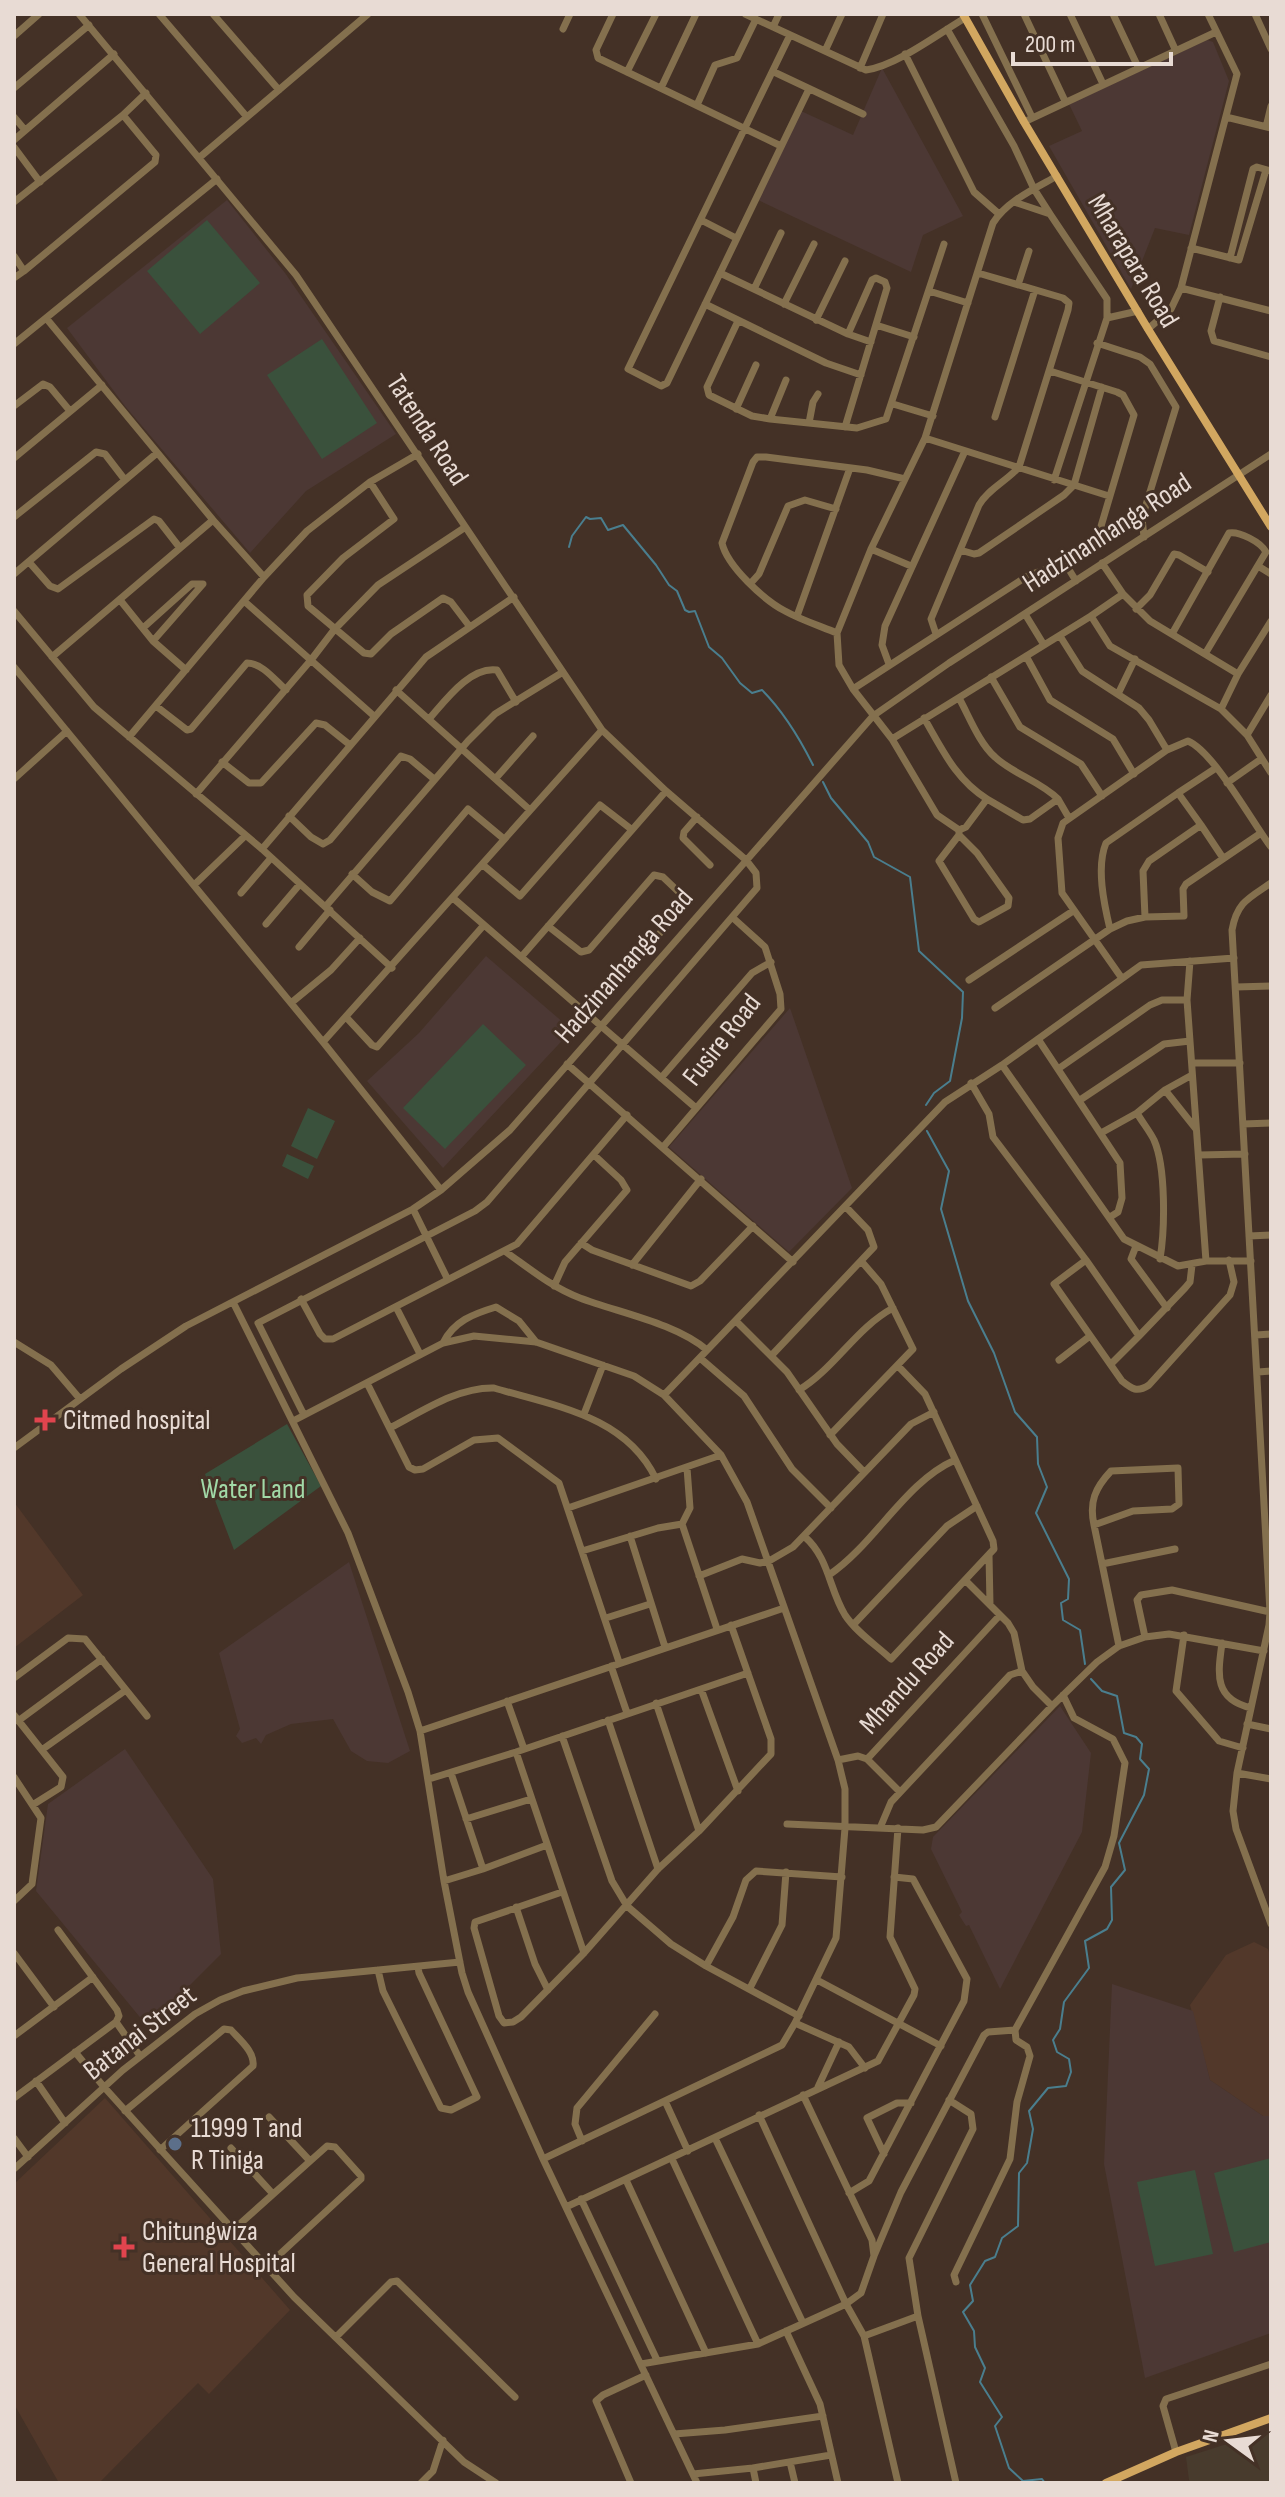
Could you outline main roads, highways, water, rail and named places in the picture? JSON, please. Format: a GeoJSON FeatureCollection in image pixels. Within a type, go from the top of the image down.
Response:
{"type":"FeatureCollection","features":[{"type":"Feature","properties":{"kind":"main road","name":"Mharapara Road"},"geometry":{"type":"LineString","coordinates":[[964,16],[1028,120],[1057,176],[1148,329],[1271,527]]}},
{"type":"Feature","properties":{"kind":"main road"},"geometry":{"type":"LineString","coordinates":[[1106,2483],[1176,2452],[1271,2418]]}},
{"type":"Feature","properties":{"kind":"waterway"},"geometry":{"type":"LineString","coordinates":[[569,547],[572,536],[586,517],[601,518],[608,530],[623,525],[677,591],[685,610],[695,611],[709,647],[722,658],[740,683],[752,693],[762,690],[770,698],[813,765]]}},
{"type":"Feature","properties":{"kind":"waterway"},"geometry":{"type":"LineString","coordinates":[[823,782],[831,798],[868,842],[874,857],[910,877],[919,951],[963,992],[962,1018],[950,1081],[934,1093],[926,1105]]}},
{"type":"Feature","properties":{"kind":"waterway"},"geometry":{"type":"LineString","coordinates":[[927,1131],[949,1171],[941,1209],[968,1301],[994,1353],[1015,1412],[1037,1437],[1038,1464],[1047,1487],[1036,1513],[1069,1579],[1068,1599],[1061,1603],[1063,1620],[1080,1630],[1085,1664]]}},
{"type":"Feature","properties":{"kind":"waterway"},"geometry":{"type":"LineString","coordinates":[[1045,2483],[1042,2479],[1023,2481],[1009,2468],[995,2426],[1002,2417],[980,2382],[985,2368],[975,2347],[974,2331],[963,2312],[973,2301],[970,2285],[985,2261],[995,2257],[1002,2238],[1018,2226],[1019,2173],[1027,2163],[1033,2129],[1029,2111],[1048,2088],[1066,2086],[1071,2072],[1069,2059],[1057,2052],[1053,2040],[1060,2029],[1064,2002],[1089,1968],[1085,1941],[1107,1929],[1112,1920],[1111,1887],[1125,1870],[1119,1843],[1144,1795],[1149,1769],[1140,1759],[1142,1744],[1136,1737],[1124,1733],[1117,1696],[1102,1691],[1091,1679]]}},
{"type":"Feature","properties":{"kind":"place","name":"Citmed hospital"},"geometry":{"type":"Point","coordinates":[45,1420]}},
{"type":"Feature","properties":{"kind":"place","name":"11999 T and R Tiniga"},"geometry":{"type":"Point","coordinates":[175,2144]}},
{"type":"Feature","properties":{"kind":"place","name":"Chitungwiza General Hospital"},"geometry":{"type":"Point","coordinates":[124,2247]}},
{"type":"Feature","properties":{"kind":"park label","name":"Water Land"},"geometry":{"type":"Point","coordinates":[253,1489]}}]}
